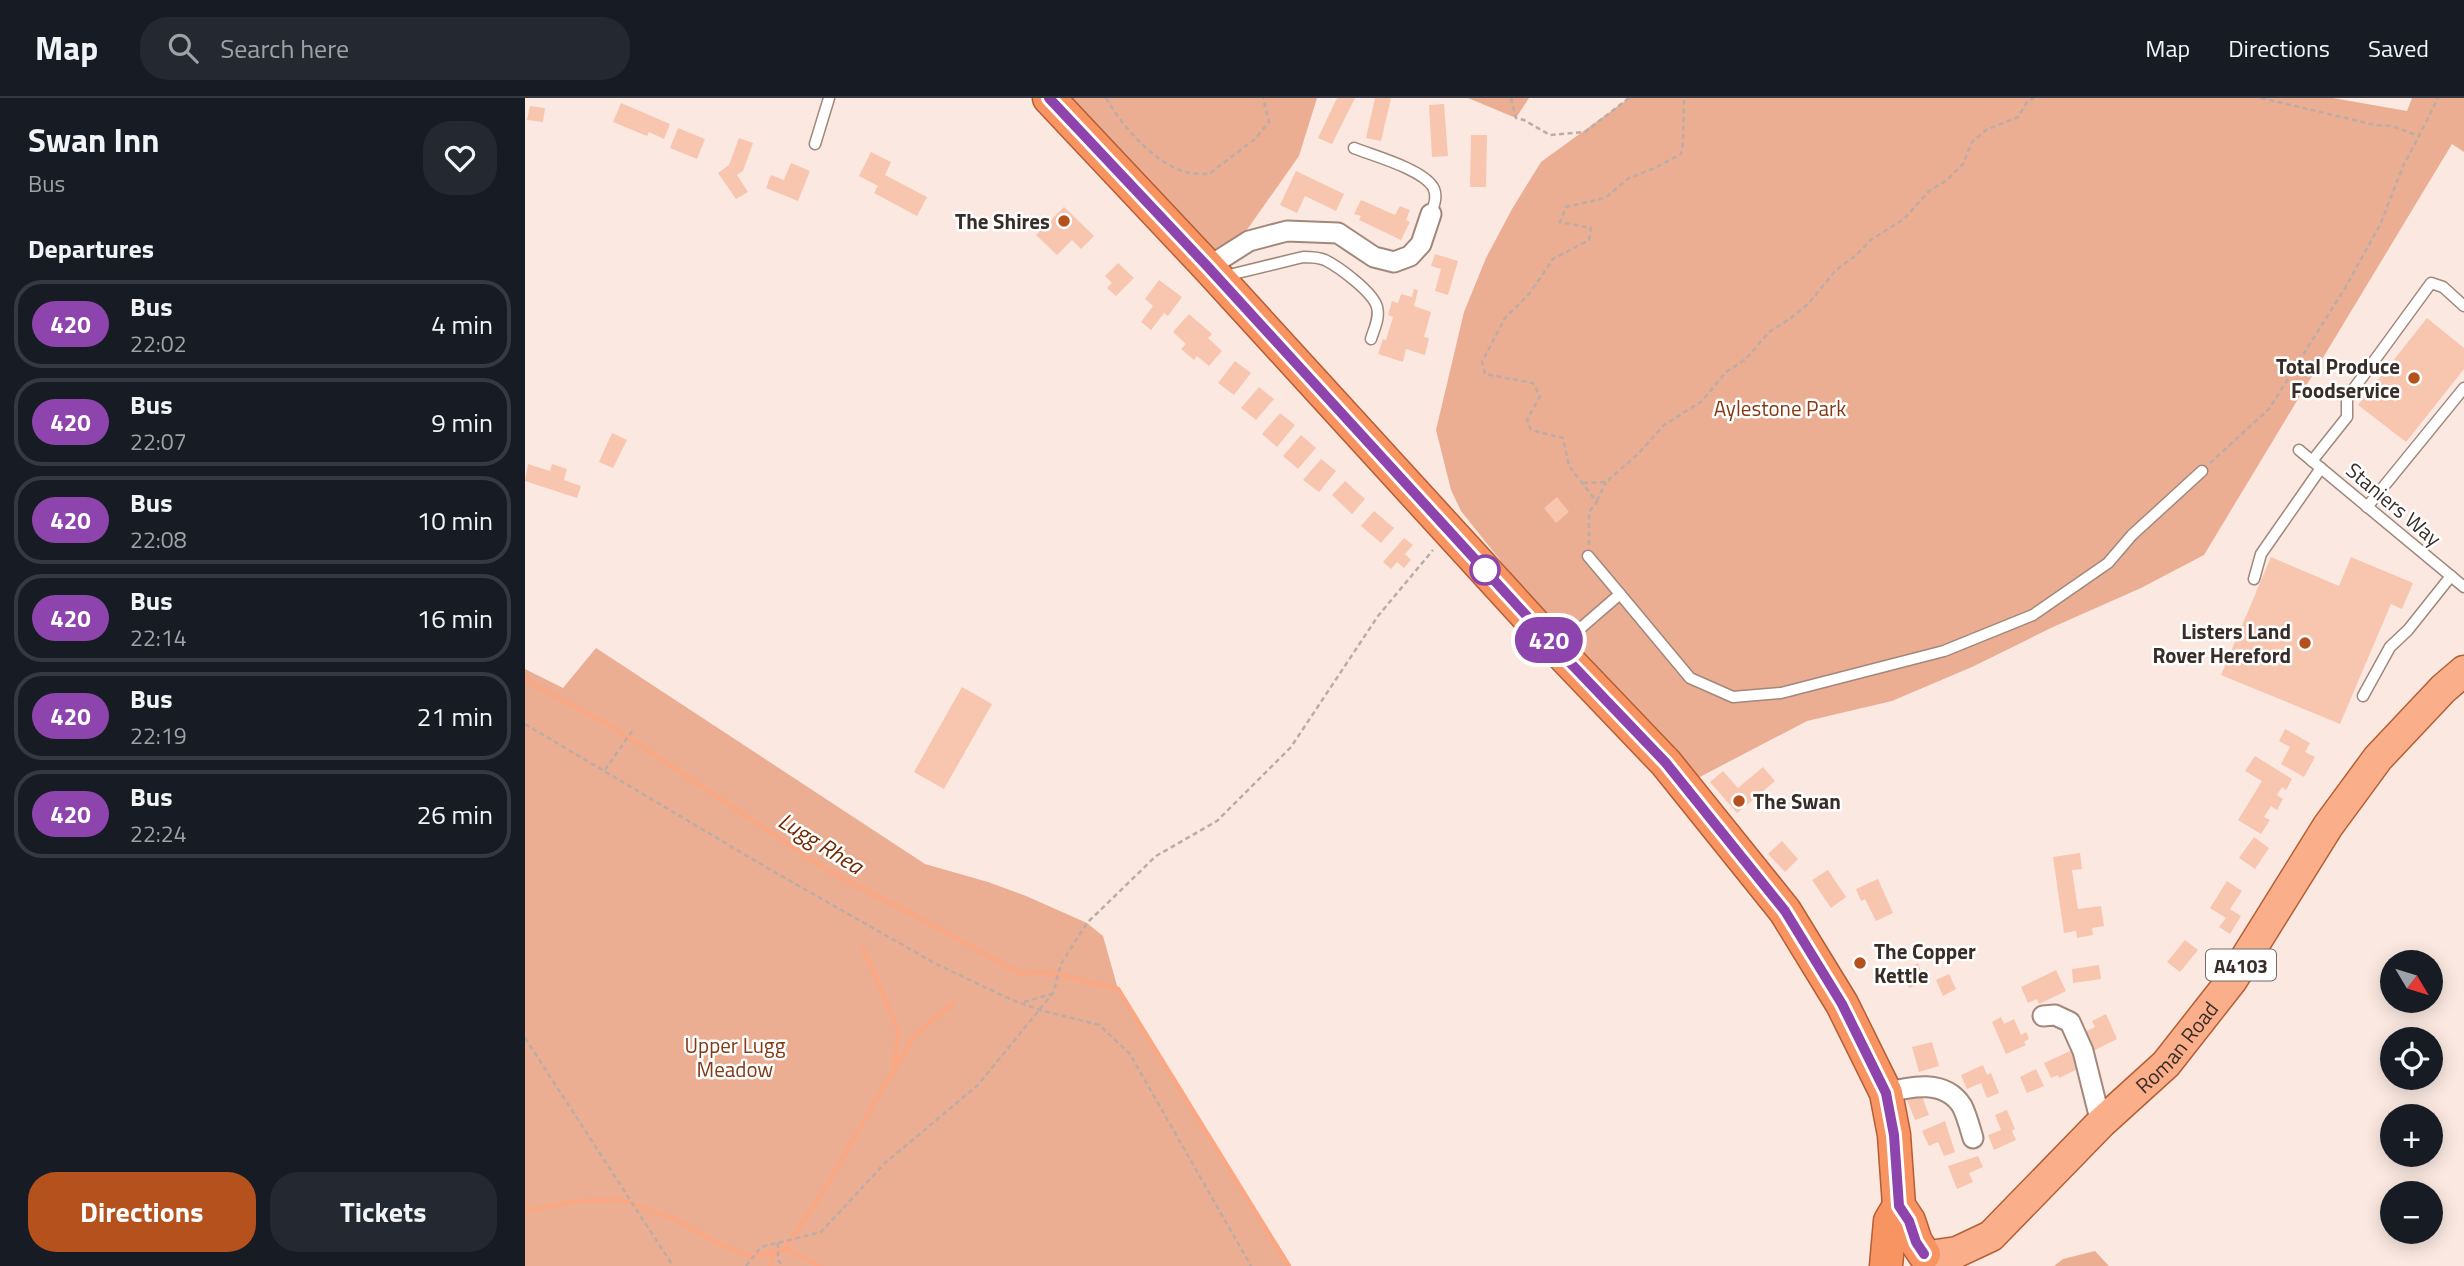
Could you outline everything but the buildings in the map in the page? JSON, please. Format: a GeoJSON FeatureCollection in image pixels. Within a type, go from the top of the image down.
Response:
{"type":"FeatureCollection","features":[{"type":"Feature","properties":{"kind":"highway"},"geometry":{"type":"LineString","coordinates":[[1049,98],[1557,649],[1666,763],[1785,911],[1842,1004],[1886,1093],[1894,1135],[1899,1206],[1909,1221],[1916,1242],[1932,1259]]}},
{"type":"Feature","properties":{"kind":"highway"},"geometry":{"type":"LineString","coordinates":[[1887,1266],[1890,1221],[1899,1206]]}},
{"type":"Feature","properties":{"kind":"highway","name":"A4103"},"geometry":{"type":"LineString","coordinates":[[1887,1266],[1905,1255],[1932,1259]]}},
{"type":"Feature","properties":{"kind":"main road","name":"Roman Road"},"geometry":{"type":"LineString","coordinates":[[1932,1259],[1958,1252],[1991,1236],[2101,1123],[2166,1064],[2232,980],[2328,826],[2378,758],[2443,689],[2464,671]]}},
{"type":"Feature","properties":{"kind":"main road","name":"Roman Road"},"geometry":{"type":"LineString","coordinates":[[1975,1266],[1984,1255],[1991,1236]]}},
{"type":"Feature","properties":{"kind":"street"},"geometry":{"type":"LineString","coordinates":[[1213,273],[1249,241],[1287,231],[1338,233],[1374,257],[1394,262],[1410,256],[1421,244],[1431,214]]}},
{"type":"Feature","properties":{"kind":"street"},"geometry":{"type":"LineString","coordinates":[[2043,1016],[2055,1015],[2070,1022],[2083,1051],[2101,1123]]}},
{"type":"Feature","properties":{"kind":"street"},"geometry":{"type":"LineString","coordinates":[[1886,1093],[1912,1086],[1930,1086],[1951,1094],[1962,1107],[1973,1138]]}},
{"type":"Feature","properties":{"kind":"lane"},"geometry":{"type":"LineString","coordinates":[[815,144],[829,98]]}},
{"type":"Feature","properties":{"kind":"lane"},"geometry":{"type":"LineString","coordinates":[[1354,148],[1420,175],[1433,187],[1436,196],[1431,214]]}},
{"type":"Feature","properties":{"kind":"lane"},"geometry":{"type":"LineString","coordinates":[[1213,273],[1304,257],[1326,261],[1371,296],[1377,306],[1378,316],[1371,339]]}},
{"type":"Feature","properties":{"kind":"lane"},"geometry":{"type":"LineString","coordinates":[[2312,461],[2347,417],[2347,398],[2431,283],[2443,287],[2464,306]]}},
{"type":"Feature","properties":{"kind":"lane"},"geometry":{"type":"LineString","coordinates":[[2367,507],[2464,388]]}},
{"type":"Feature","properties":{"kind":"lane","name":"Staniers Way"},"geometry":{"type":"LineString","coordinates":[[2299,450],[2464,587]]}},
{"type":"Feature","properties":{"kind":"lane"},"geometry":{"type":"LineString","coordinates":[[2254,579],[2261,554],[2321,468]]}},
{"type":"Feature","properties":{"kind":"lane"},"geometry":{"type":"LineString","coordinates":[[1588,556],[1690,678],[1733,697],[1781,693],[1944,651],[2033,615],[2108,563],[2132,534],[2202,471]]}},
{"type":"Feature","properties":{"kind":"lane"},"geometry":{"type":"LineString","coordinates":[[2363,696],[2391,647],[2451,576]]}},
{"type":"Feature","properties":{"kind":"lane"},"geometry":{"type":"LineString","coordinates":[[1557,649],[1620,594]]}},
{"type":"Feature","properties":{"kind":"path"},"geometry":{"type":"LineString","coordinates":[[1106,98],[1135,138],[1159,158],[1185,172],[1209,174],[1255,139],[1269,122],[1263,98]]}},
{"type":"Feature","properties":{"kind":"path"},"geometry":{"type":"LineString","coordinates":[[1511,98],[1516,118],[1550,135],[1585,132],[1629,98]]}},
{"type":"Feature","properties":{"kind":"path"},"geometry":{"type":"LineString","coordinates":[[1597,502],[1569,466],[1563,438],[1531,430],[1527,420],[1540,396],[1533,383],[1485,374],[1482,362],[1505,318],[1530,293],[1553,259],[1589,240],[1591,228],[1560,222],[1566,208],[1605,198],[1629,178],[1681,154],[1684,98]]}},
{"type":"Feature","properties":{"kind":"path"},"geometry":{"type":"LineString","coordinates":[[1588,556],[1590,512],[1606,482],[1638,454],[1664,425],[1703,401],[1726,372],[1746,359],[1769,332],[1809,303],[1836,270],[1873,239],[1904,219],[1929,191],[1947,180],[1963,164],[1972,142],[1986,130],[2018,117],[2027,102],[2033,98]]}},
{"type":"Feature","properties":{"kind":"path"},"geometry":{"type":"LineString","coordinates":[[2261,98],[2375,125],[2392,126],[2419,136]]}},
{"type":"Feature","properties":{"kind":"path"},"geometry":{"type":"LineString","coordinates":[[2202,471],[2269,409],[2381,223],[2403,166],[2438,98]]}},
{"type":"Feature","properties":{"kind":"path"},"geometry":{"type":"LineString","coordinates":[[1583,483],[1606,482]]}},
{"type":"Feature","properties":{"kind":"path"},"geometry":{"type":"LineString","coordinates":[[746,1266],[761,1247],[821,1232],[884,1163],[978,1085],[1053,993],[1061,964],[1087,923],[1156,856],[1217,821],[1291,747],[1378,616],[1448,530]]}},
{"type":"Feature","properties":{"kind":"path"},"geometry":{"type":"LineString","coordinates":[[525,724],[764,866],[936,964],[1020,1003],[1099,1025],[1130,1054],[1251,1266]]}},
{"type":"Feature","properties":{"kind":"path"},"geometry":{"type":"LineString","coordinates":[[605,770],[632,730]]}},
{"type":"Feature","properties":{"kind":"path"},"geometry":{"type":"LineString","coordinates":[[1020,1003],[1053,993]]}},
{"type":"Feature","properties":{"kind":"path"},"geometry":{"type":"LineString","coordinates":[[525,1038],[673,1266]]}},
{"type":"Feature","properties":{"kind":"path"},"geometry":{"type":"LineString","coordinates":[[777,1266],[778,1243]]}},
{"type":"Feature","properties":{"kind":"path"},"geometry":{"type":"LineString","coordinates":[[778,1260],[783,1266]]}},
{"type":"Feature","properties":{"kind":"green space"},"geometry":{"type":"Polygon","coordinates":[[[1062,98],[1317,98],[1299,156],[1244,234],[1212,258],[1062,98]]]}},
{"type":"Feature","properties":{"kind":"green space"},"geometry":{"type":"Polygon","coordinates":[[[1468,98],[1529,98],[1516,118],[1468,98]]]}},
{"type":"Feature","properties":{"kind":"green space","name":"Aylestone Park"},"geometry":{"type":"Polygon","coordinates":[[[1629,98],[2333,98],[2407,111],[2412,98],[2464,98],[2464,152],[2452,144],[2204,555],[2141,588],[1972,667],[1892,701],[1807,721],[1694,780],[1512,575],[1461,511],[1451,490],[1436,430],[1464,312],[1486,258],[1512,209],[1541,162],[1629,98]]]}},
{"type":"Feature","properties":{"kind":"green space","name":"Upper Lugg Meadow"},"geometry":{"type":"Polygon","coordinates":[[[596,648],[925,864],[1026,896],[1087,923],[1103,936],[1118,989],[1289,1266],[525,1266],[525,669],[563,688],[596,648]]]}},
{"type":"Feature","properties":{"kind":"green space"},"geometry":{"type":"Polygon","coordinates":[[[2095,1251],[2109,1266],[2054,1266],[2063,1259],[2095,1251]]]}},
{"type":"Feature","properties":{"kind":"waterway","name":"Lugg Rhea"},"geometry":{"type":"LineString","coordinates":[[525,680],[613,727],[827,870],[1019,973],[1048,972],[1118,989],[1289,1266]]}},
{"type":"Feature","properties":{"kind":"waterway"},"geometry":{"type":"LineString","coordinates":[[863,948],[899,1032],[893,1069]]}},
{"type":"Feature","properties":{"kind":"waterway"},"geometry":{"type":"LineString","coordinates":[[785,1249],[824,1190],[915,1035],[953,1003]]}},
{"type":"Feature","properties":{"kind":"waterway"},"geometry":{"type":"LineString","coordinates":[[525,1211],[578,1201],[623,1200],[677,1220],[721,1245],[753,1257],[785,1249],[820,1266]]}},
{"type":"Feature","properties":{"kind":"waterway"},"geometry":{"type":"LineString","coordinates":[[771,1266],[772,1254]]}},
{"type":"Feature","properties":{"kind":"bus line","name":"420"},"geometry":{"type":"LineString","coordinates":[[1049,98],[1208,267],[1557,649],[1666,763],[1785,911],[1842,1004],[1886,1093],[1894,1135],[1899,1206],[1924,1254]]}},
{"type":"Feature","properties":{"kind":"place","name":"The Shires"},"geometry":{"type":"Point","coordinates":[1064,221]}},
{"type":"Feature","properties":{"kind":"place","name":"Total Produce Foodservice"},"geometry":{"type":"Point","coordinates":[2414,378]}},
{"type":"Feature","properties":{"kind":"place","name":"Listers Land Rover Hereford"},"geometry":{"type":"Point","coordinates":[2305,643]}},
{"type":"Feature","properties":{"kind":"place","name":"The Swan"},"geometry":{"type":"Point","coordinates":[1739,801]}},
{"type":"Feature","properties":{"kind":"place","name":"The Copper Kettle"},"geometry":{"type":"Point","coordinates":[1860,963]}}]}
